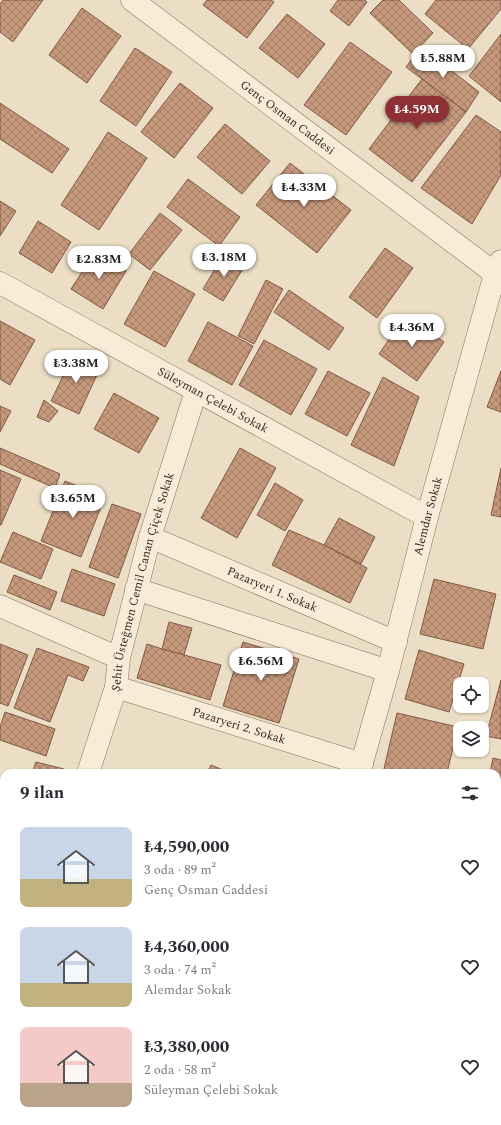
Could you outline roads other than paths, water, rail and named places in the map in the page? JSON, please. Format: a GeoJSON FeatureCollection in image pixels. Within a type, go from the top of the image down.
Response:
{"type":"FeatureCollection","features":[{"type":"Feature","properties":{"kind":"street","name":"Genç Osman Caddesi"},"geometry":{"type":"LineString","coordinates":[[132,0],[499,271]]}},
{"type":"Feature","properties":{"kind":"street","name":"Alemdar Sokak"},"geometry":{"type":"LineString","coordinates":[[361,768],[396,642],[427,517],[499,271]]}},
{"type":"Feature","properties":{"kind":"street","name":"Süleyman Çelebi Sokak"},"geometry":{"type":"LineString","coordinates":[[0,283],[427,517]]}},
{"type":"Feature","properties":{"kind":"street","name":"Şehit Üsteğmen Cemil Canan Çiçek Sokak"},"geometry":{"type":"LineString","coordinates":[[89,769],[116,687],[119,658],[150,537],[196,391]]}},
{"type":"Feature","properties":{"kind":"street","name":"Pazaryeri 1. Sokak"},"geometry":{"type":"LineString","coordinates":[[150,537],[396,642]]}},
{"type":"Feature","properties":{"kind":"street"},"geometry":{"type":"LineString","coordinates":[[136,589],[388,671]]}},
{"type":"Feature","properties":{"kind":"street"},"geometry":{"type":"LineString","coordinates":[[0,606],[119,658]]}},
{"type":"Feature","properties":{"kind":"street","name":"Pazaryeri 2. Sokak"},"geometry":{"type":"LineString","coordinates":[[116,687],[361,768]]}}]}
